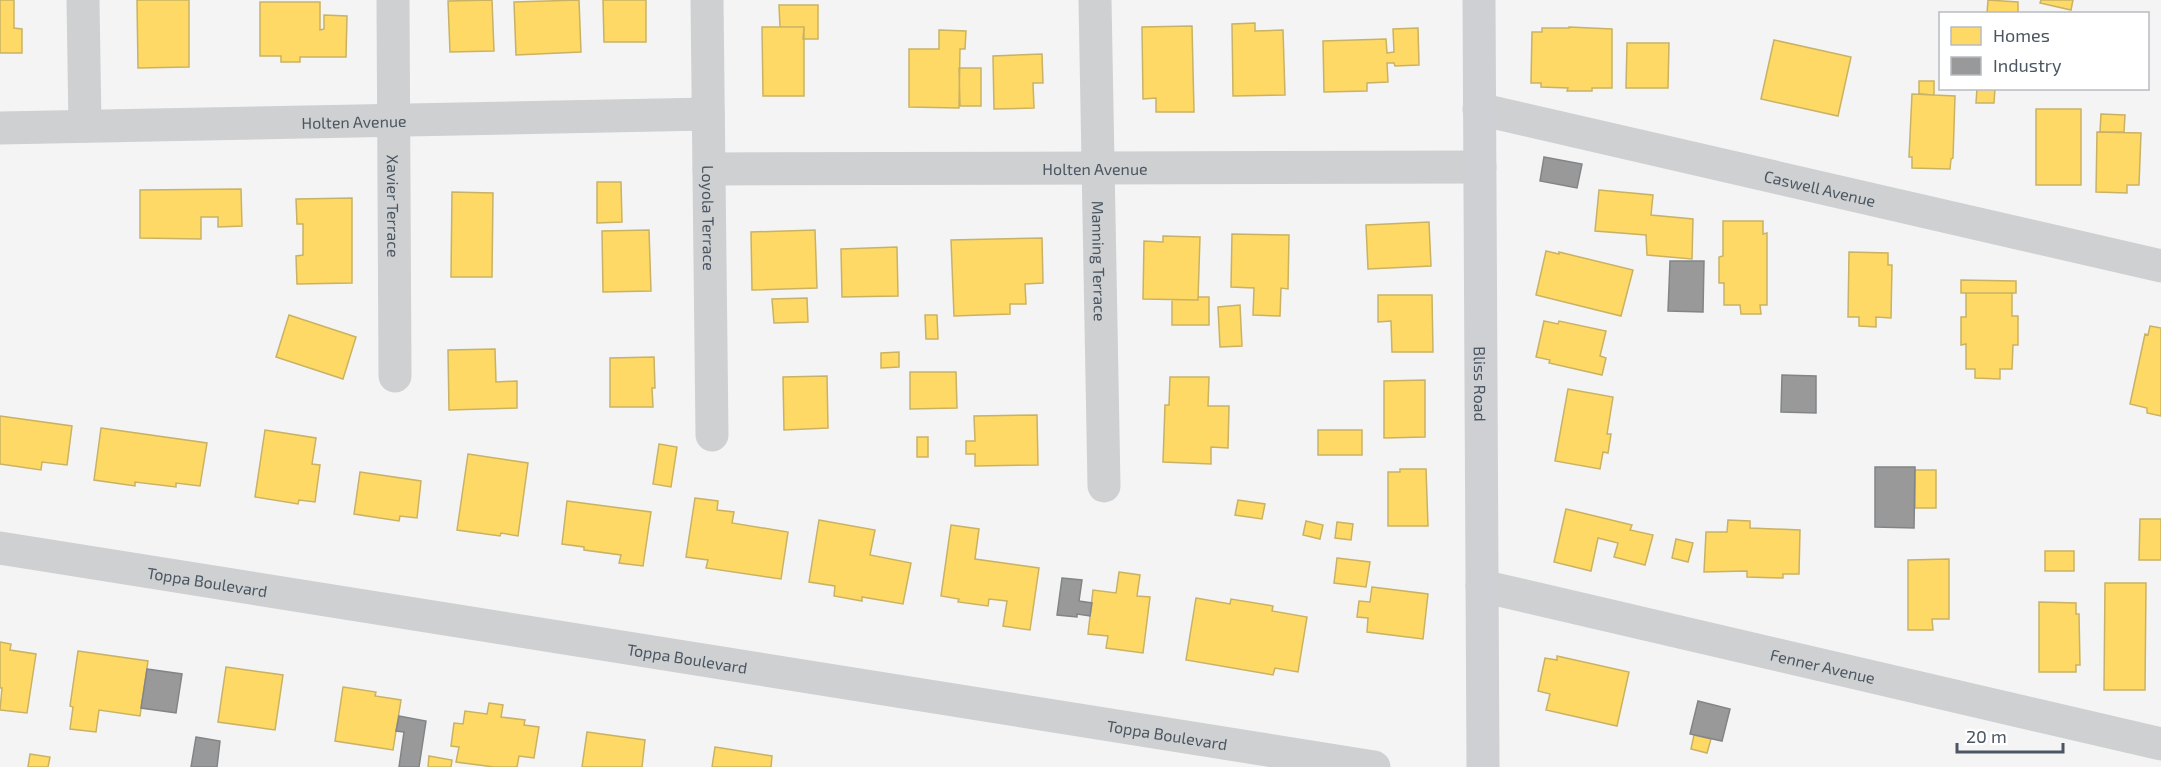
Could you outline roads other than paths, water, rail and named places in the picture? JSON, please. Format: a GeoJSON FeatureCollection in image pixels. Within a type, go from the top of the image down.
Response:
{"type":"FeatureCollection","features":[{"type":"Feature","properties":{"kind":"street"},"geometry":{"type":"LineString","coordinates":[[83,0],[85,126]]}},
{"type":"Feature","properties":{"kind":"street","name":"Xavier Terrace"},"geometry":{"type":"LineString","coordinates":[[393,0],[395,376]]}},
{"type":"Feature","properties":{"kind":"street","name":"Loyola Terrace"},"geometry":{"type":"LineString","coordinates":[[707,0],[712,435]]}},
{"type":"Feature","properties":{"kind":"street","name":"Manning Terrace"},"geometry":{"type":"LineString","coordinates":[[1095,0],[1104,486]]}},
{"type":"Feature","properties":{"kind":"street","name":"Bliss Road"},"geometry":{"type":"LineString","coordinates":[[1479,0],[1483,767]]}},
{"type":"Feature","properties":{"kind":"street","name":"Caswell Avenue"},"geometry":{"type":"LineString","coordinates":[[1479,109],[2161,266]]}},
{"type":"Feature","properties":{"kind":"street","name":"Holten Avenue"},"geometry":{"type":"LineString","coordinates":[[0,128],[708,114]]}},
{"type":"Feature","properties":{"kind":"street","name":"Holten Avenue"},"geometry":{"type":"LineString","coordinates":[[709,169],[1480,167]]}},
{"type":"Feature","properties":{"kind":"street","name":"Toppa Boulevard"},"geometry":{"type":"LineString","coordinates":[[0,548],[1374,767]]}},
{"type":"Feature","properties":{"kind":"street","name":"Fenner Avenue"},"geometry":{"type":"LineString","coordinates":[[1482,586],[2161,744]]}}]}
